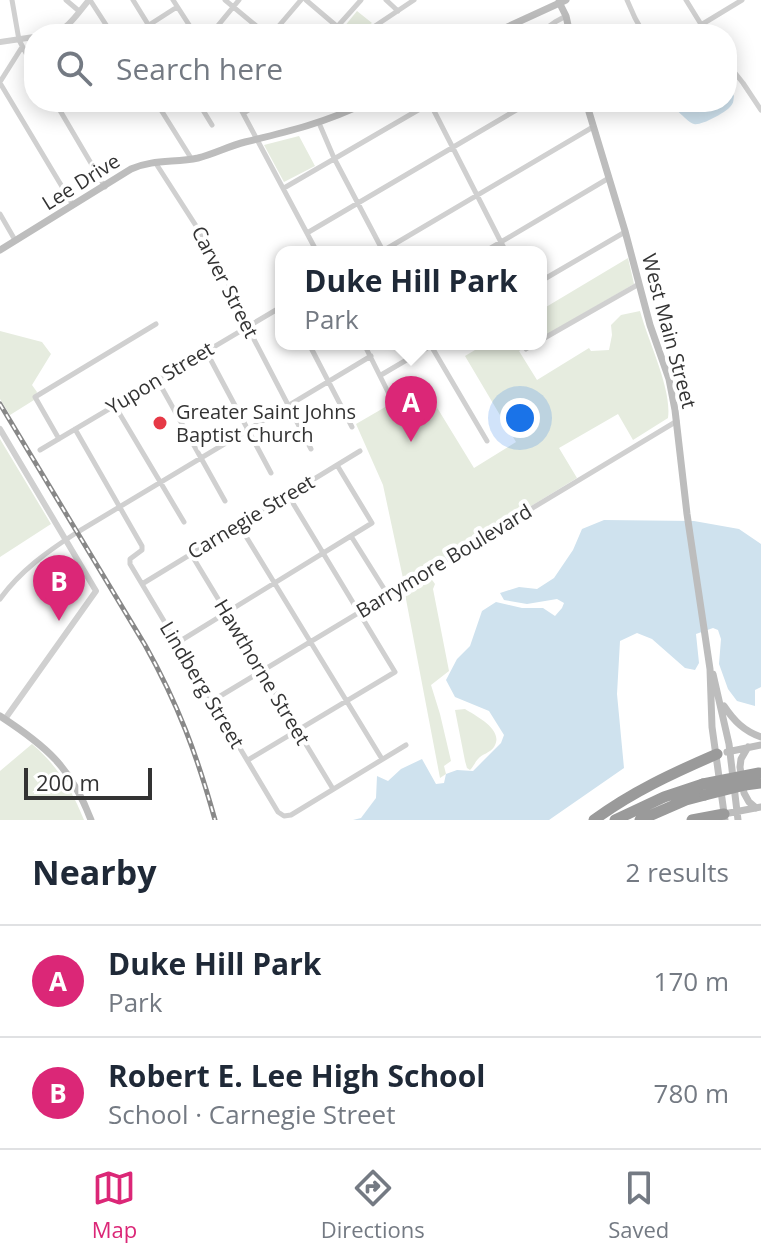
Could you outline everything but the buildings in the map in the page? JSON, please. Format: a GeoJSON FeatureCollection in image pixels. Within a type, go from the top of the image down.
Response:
{"type":"FeatureCollection","features":[{"type":"Feature","properties":{"kind":"highway"},"geometry":{"type":"LineString","coordinates":[[594,820],[660,778],[723,753]]}},
{"type":"Feature","properties":{"kind":"highway"},"geometry":{"type":"LineString","coordinates":[[615,820],[664,797],[745,785],[760,778]]}},
{"type":"Feature","properties":{"kind":"highway"},"geometry":{"type":"LineString","coordinates":[[640,820],[704,790]]}},
{"type":"Feature","properties":{"kind":"highway"},"geometry":{"type":"LineString","coordinates":[[692,820],[724,817]]}},
{"type":"Feature","properties":{"kind":"main road"},"geometry":{"type":"LineString","coordinates":[[513,24],[561,1],[568,24]]}},
{"type":"Feature","properties":{"kind":"main road","name":"Lee Drive"},"geometry":{"type":"LineString","coordinates":[[0,250],[142,164],[210,155],[319,123],[344,112]]}},
{"type":"Feature","properties":{"kind":"main road","name":"West Main Street"},"geometry":{"type":"LineString","coordinates":[[589,112],[650,325],[669,379],[705,644],[725,726],[724,817]]}},
{"type":"Feature","properties":{"kind":"main road","name":"West Main Street"},"geometry":{"type":"LineString","coordinates":[[710,669],[712,727],[723,753],[737,815]]}},
{"type":"Feature","properties":{"kind":"main road"},"geometry":{"type":"LineString","coordinates":[[719,696],[739,725],[761,737]]}},
{"type":"Feature","properties":{"kind":"main road"},"geometry":{"type":"LineString","coordinates":[[2,717],[54,756],[75,785],[91,820]]}},
{"type":"Feature","properties":{"kind":"main road"},"geometry":{"type":"LineString","coordinates":[[712,727],[725,726]]}},
{"type":"Feature","properties":{"kind":"main road"},"geometry":{"type":"LineString","coordinates":[[723,753],[761,745]]}},
{"type":"Feature","properties":{"kind":"main road"},"geometry":{"type":"LineString","coordinates":[[748,747],[740,767],[744,793],[749,802],[758,808]]}},
{"type":"Feature","properties":{"kind":"main road"},"geometry":{"type":"LineString","coordinates":[[724,817],[758,808]]}},
{"type":"Feature","properties":{"kind":"street"},"geometry":{"type":"LineString","coordinates":[[12,0],[24,49]]}},
{"type":"Feature","properties":{"kind":"street"},"geometry":{"type":"LineString","coordinates":[[66,0],[79,11]]}},
{"type":"Feature","properties":{"kind":"street"},"geometry":{"type":"LineString","coordinates":[[69,24],[89,0],[105,24]]}},
{"type":"Feature","properties":{"kind":"street"},"geometry":{"type":"LineString","coordinates":[[133,0],[148,24]]}},
{"type":"Feature","properties":{"kind":"street"},"geometry":{"type":"LineString","coordinates":[[225,0],[256,24]]}},
{"type":"Feature","properties":{"kind":"street"},"geometry":{"type":"LineString","coordinates":[[220,24],[239,0]]}},
{"type":"Feature","properties":{"kind":"street"},"geometry":{"type":"LineString","coordinates":[[279,24],[303,0],[333,24]]}},
{"type":"Feature","properties":{"kind":"street"},"geometry":{"type":"LineString","coordinates":[[340,24],[361,0]]}},
{"type":"Feature","properties":{"kind":"street"},"geometry":{"type":"LineString","coordinates":[[386,0],[398,11]]}},
{"type":"Feature","properties":{"kind":"street"},"geometry":{"type":"LineString","coordinates":[[378,24],[414,0]]}},
{"type":"Feature","properties":{"kind":"street"},"geometry":{"type":"LineString","coordinates":[[627,0],[638,24]]}},
{"type":"Feature","properties":{"kind":"street"},"geometry":{"type":"LineString","coordinates":[[686,0],[700,24]]}},
{"type":"Feature","properties":{"kind":"street"},"geometry":{"type":"LineString","coordinates":[[703,24],[742,0]]}},
{"type":"Feature","properties":{"kind":"street"},"geometry":{"type":"LineString","coordinates":[[150,24],[175,2],[189,24]]}},
{"type":"Feature","properties":{"kind":"street"},"geometry":{"type":"LineString","coordinates":[[552,24],[566,16]]}},
{"type":"Feature","properties":{"kind":"street"},"geometry":{"type":"LineString","coordinates":[[0,42],[24,42]]}},
{"type":"Feature","properties":{"kind":"street"},"geometry":{"type":"LineString","coordinates":[[21,43],[0,82],[74,206]]}},
{"type":"Feature","properties":{"kind":"street"},"geometry":{"type":"LineString","coordinates":[[737,76],[761,110]]}},
{"type":"Feature","properties":{"kind":"street"},"geometry":{"type":"LineString","coordinates":[[61,112],[105,187]]}},
{"type":"Feature","properties":{"kind":"street"},"geometry":{"type":"LineString","coordinates":[[162,112],[192,159]]}},
{"type":"Feature","properties":{"kind":"street"},"geometry":{"type":"LineString","coordinates":[[204,112],[212,125]]}},
{"type":"Feature","properties":{"kind":"street"},"geometry":{"type":"LineString","coordinates":[[284,188],[413,112]]}},
{"type":"Feature","properties":{"kind":"street"},"geometry":{"type":"LineString","coordinates":[[435,112],[503,246]]}},
{"type":"Feature","properties":{"kind":"street"},"geometry":{"type":"LineString","coordinates":[[307,233],[513,112]]}},
{"type":"Feature","properties":{"kind":"street"},"geometry":{"type":"LineString","coordinates":[[244,113],[314,246]]}},
{"type":"Feature","properties":{"kind":"street"},"geometry":{"type":"LineString","coordinates":[[319,123],[380,246]]}},
{"type":"Feature","properties":{"kind":"street"},"geometry":{"type":"LineString","coordinates":[[393,246],[593,127]]}},
{"type":"Feature","properties":{"kind":"street","name":"Carver Street"},"geometry":{"type":"LineString","coordinates":[[155,162],[218,260],[247,326],[311,449]]}},
{"type":"Feature","properties":{"kind":"street"},"geometry":{"type":"LineString","coordinates":[[494,246],[609,178]]}},
{"type":"Feature","properties":{"kind":"street"},"geometry":{"type":"LineString","coordinates":[[0,214],[16,241]]}},
{"type":"Feature","properties":{"kind":"street"},"geometry":{"type":"LineString","coordinates":[[547,277],[625,231]]}},
{"type":"Feature","properties":{"kind":"street"},"geometry":{"type":"LineString","coordinates":[[547,337],[639,284]]}},
{"type":"Feature","properties":{"kind":"street","name":"Yupon Street"},"geometry":{"type":"LineString","coordinates":[[40,450],[275,310]]}},
{"type":"Feature","properties":{"kind":"street"},"geometry":{"type":"LineString","coordinates":[[59,439],[35,397],[156,324]]}},
{"type":"Feature","properties":{"kind":"street"},"geometry":{"type":"LineString","coordinates":[[312,350],[352,427]]}},
{"type":"Feature","properties":{"kind":"street"},"geometry":{"type":"LineString","coordinates":[[368,350],[392,400]]}},
{"type":"Feature","properties":{"kind":"street"},"geometry":{"type":"LineString","coordinates":[[381,375],[422,350]]}},
{"type":"Feature","properties":{"kind":"street"},"geometry":{"type":"LineString","coordinates":[[435,350],[487,441]]}},
{"type":"Feature","properties":{"kind":"street"},"geometry":{"type":"LineString","coordinates":[[206,351],[271,473]]}},
{"type":"Feature","properties":{"kind":"street"},"geometry":{"type":"LineString","coordinates":[[0,599],[28,568],[66,540],[371,356]]}},
{"type":"Feature","properties":{"kind":"street"},"geometry":{"type":"LineString","coordinates":[[158,381],[225,501]]}},
{"type":"Feature","properties":{"kind":"street"},"geometry":{"type":"LineString","coordinates":[[115,406],[184,522]]}},
{"type":"Feature","properties":{"kind":"street","name":"Barrymore Boulevard"},"geometry":{"type":"LineString","coordinates":[[212,701],[677,421]]}},
{"type":"Feature","properties":{"kind":"street"},"geometry":{"type":"LineString","coordinates":[[0,429],[96,591],[2,717]]}},
{"type":"Feature","properties":{"kind":"street"},"geometry":{"type":"LineString","coordinates":[[75,429],[120,507]]}},
{"type":"Feature","properties":{"kind":"street","name":"Carnegie Street"},"geometry":{"type":"LineString","coordinates":[[142,584],[360,451]]}},
{"type":"Feature","properties":{"kind":"street"},"geometry":{"type":"LineString","coordinates":[[177,643],[372,523],[337,465]]}},
{"type":"Feature","properties":{"kind":"street"},"geometry":{"type":"LineString","coordinates":[[248,760],[395,672],[288,495]]}},
{"type":"Feature","properties":{"kind":"street","name":"Lindberg Street"},"geometry":{"type":"LineString","coordinates":[[120,507],[142,546],[142,550],[129,563],[278,812],[284,816],[291,815],[333,789]]}},
{"type":"Feature","properties":{"kind":"street"},"geometry":{"type":"LineString","coordinates":[[239,525],[382,759]]}},
{"type":"Feature","properties":{"kind":"street"},"geometry":{"type":"LineString","coordinates":[[351,536],[388,595]]}},
{"type":"Feature","properties":{"kind":"street","name":"Hawthorne Street"},"geometry":{"type":"LineString","coordinates":[[191,554],[333,789]]}},
{"type":"Feature","properties":{"kind":"street"},"geometry":{"type":"LineString","coordinates":[[333,789],[406,745]]}},
{"type":"Feature","properties":{"kind":"shaded area"},"geometry":{"type":"Polygon","coordinates":[[[357,11],[372,23],[371,24],[346,24],[357,11]]]}},
{"type":"Feature","properties":{"kind":"shaded area"},"geometry":{"type":"Polygon","coordinates":[[[299,136],[315,166],[284,182],[264,145],[299,136]]]}},
{"type":"Feature","properties":{"kind":"shaded area"},"geometry":{"type":"Polygon","coordinates":[[[628,258],[634,284],[547,335],[547,306],[628,258]]]}},
{"type":"Feature","properties":{"kind":"shaded area"},"geometry":{"type":"Polygon","coordinates":[[[640,311],[663,379],[668,418],[633,440],[618,414],[559,448],[577,478],[404,583],[383,485],[356,424],[399,399],[398,395],[422,383],[474,468],[516,442],[465,356],[475,350],[521,350],[537,380],[589,348],[591,351],[609,350],[611,325],[621,315],[640,311]]]}},
{"type":"Feature","properties":{"kind":"shaded area"},"geometry":{"type":"Polygon","coordinates":[[[0,331],[42,342],[51,354],[32,385],[37,392],[34,400],[10,415],[0,399],[0,331]]]}},
{"type":"Feature","properties":{"kind":"shaded area"},"geometry":{"type":"Polygon","coordinates":[[[0,439],[51,524],[0,557],[0,439]]]}},
{"type":"Feature","properties":{"kind":"shaded area"},"geometry":{"type":"Polygon","coordinates":[[[428,574],[435,584],[433,589],[449,671],[431,685],[451,761],[444,766],[446,774],[440,778],[405,594],[428,574]]]}},
{"type":"Feature","properties":{"kind":"shaded area"},"geometry":{"type":"Polygon","coordinates":[[[465,709],[488,724],[496,735],[494,747],[480,757],[470,770],[465,761],[455,710],[465,709]]]}},
{"type":"Feature","properties":{"kind":"shaded area"},"geometry":{"type":"Polygon","coordinates":[[[32,744],[63,779],[84,820],[0,820],[0,771],[32,744]]]}},
{"type":"Feature","properties":{"kind":"water"},"geometry":{"type":"Polygon","coordinates":[[[679,112],[723,112],[697,124],[679,112]]]}},
{"type":"Feature","properties":{"kind":"water"},"geometry":{"type":"Polygon","coordinates":[[[604,520],[694,521],[739,529],[761,544],[761,687],[755,690],[755,706],[737,701],[728,689],[719,664],[721,639],[718,630],[713,628],[696,634],[699,663],[695,670],[685,668],[652,639],[637,633],[620,641],[617,694],[624,768],[549,820],[353,820],[361,818],[376,798],[377,776],[388,781],[401,769],[422,759],[436,784],[444,783],[446,774],[457,770],[473,771],[501,743],[504,735],[489,711],[455,697],[446,680],[457,659],[470,646],[482,611],[496,602],[522,608],[543,608],[555,616],[564,603],[557,599],[527,604],[504,600],[500,593],[519,587],[537,589],[554,578],[573,550],[582,529],[604,520]]]}},
{"type":"Feature","properties":{"kind":"railway"},"geometry":{"type":"LineString","coordinates":[[0,404],[157,667],[186,730],[215,820]]}},
{"type":"Feature","properties":{"kind":"place","name":"Greater Saint Johns Baptist Church"},"geometry":{"type":"Point","coordinates":[160,423]}},
{"type":"Feature","properties":{"kind":"place","name":"Duke Hill Park"},"geometry":{"type":"Point","coordinates":[411,442]}},
{"type":"Feature","properties":{"kind":"place","name":"Robert E. Lee High School"},"geometry":{"type":"Point","coordinates":[59,621]}}]}
